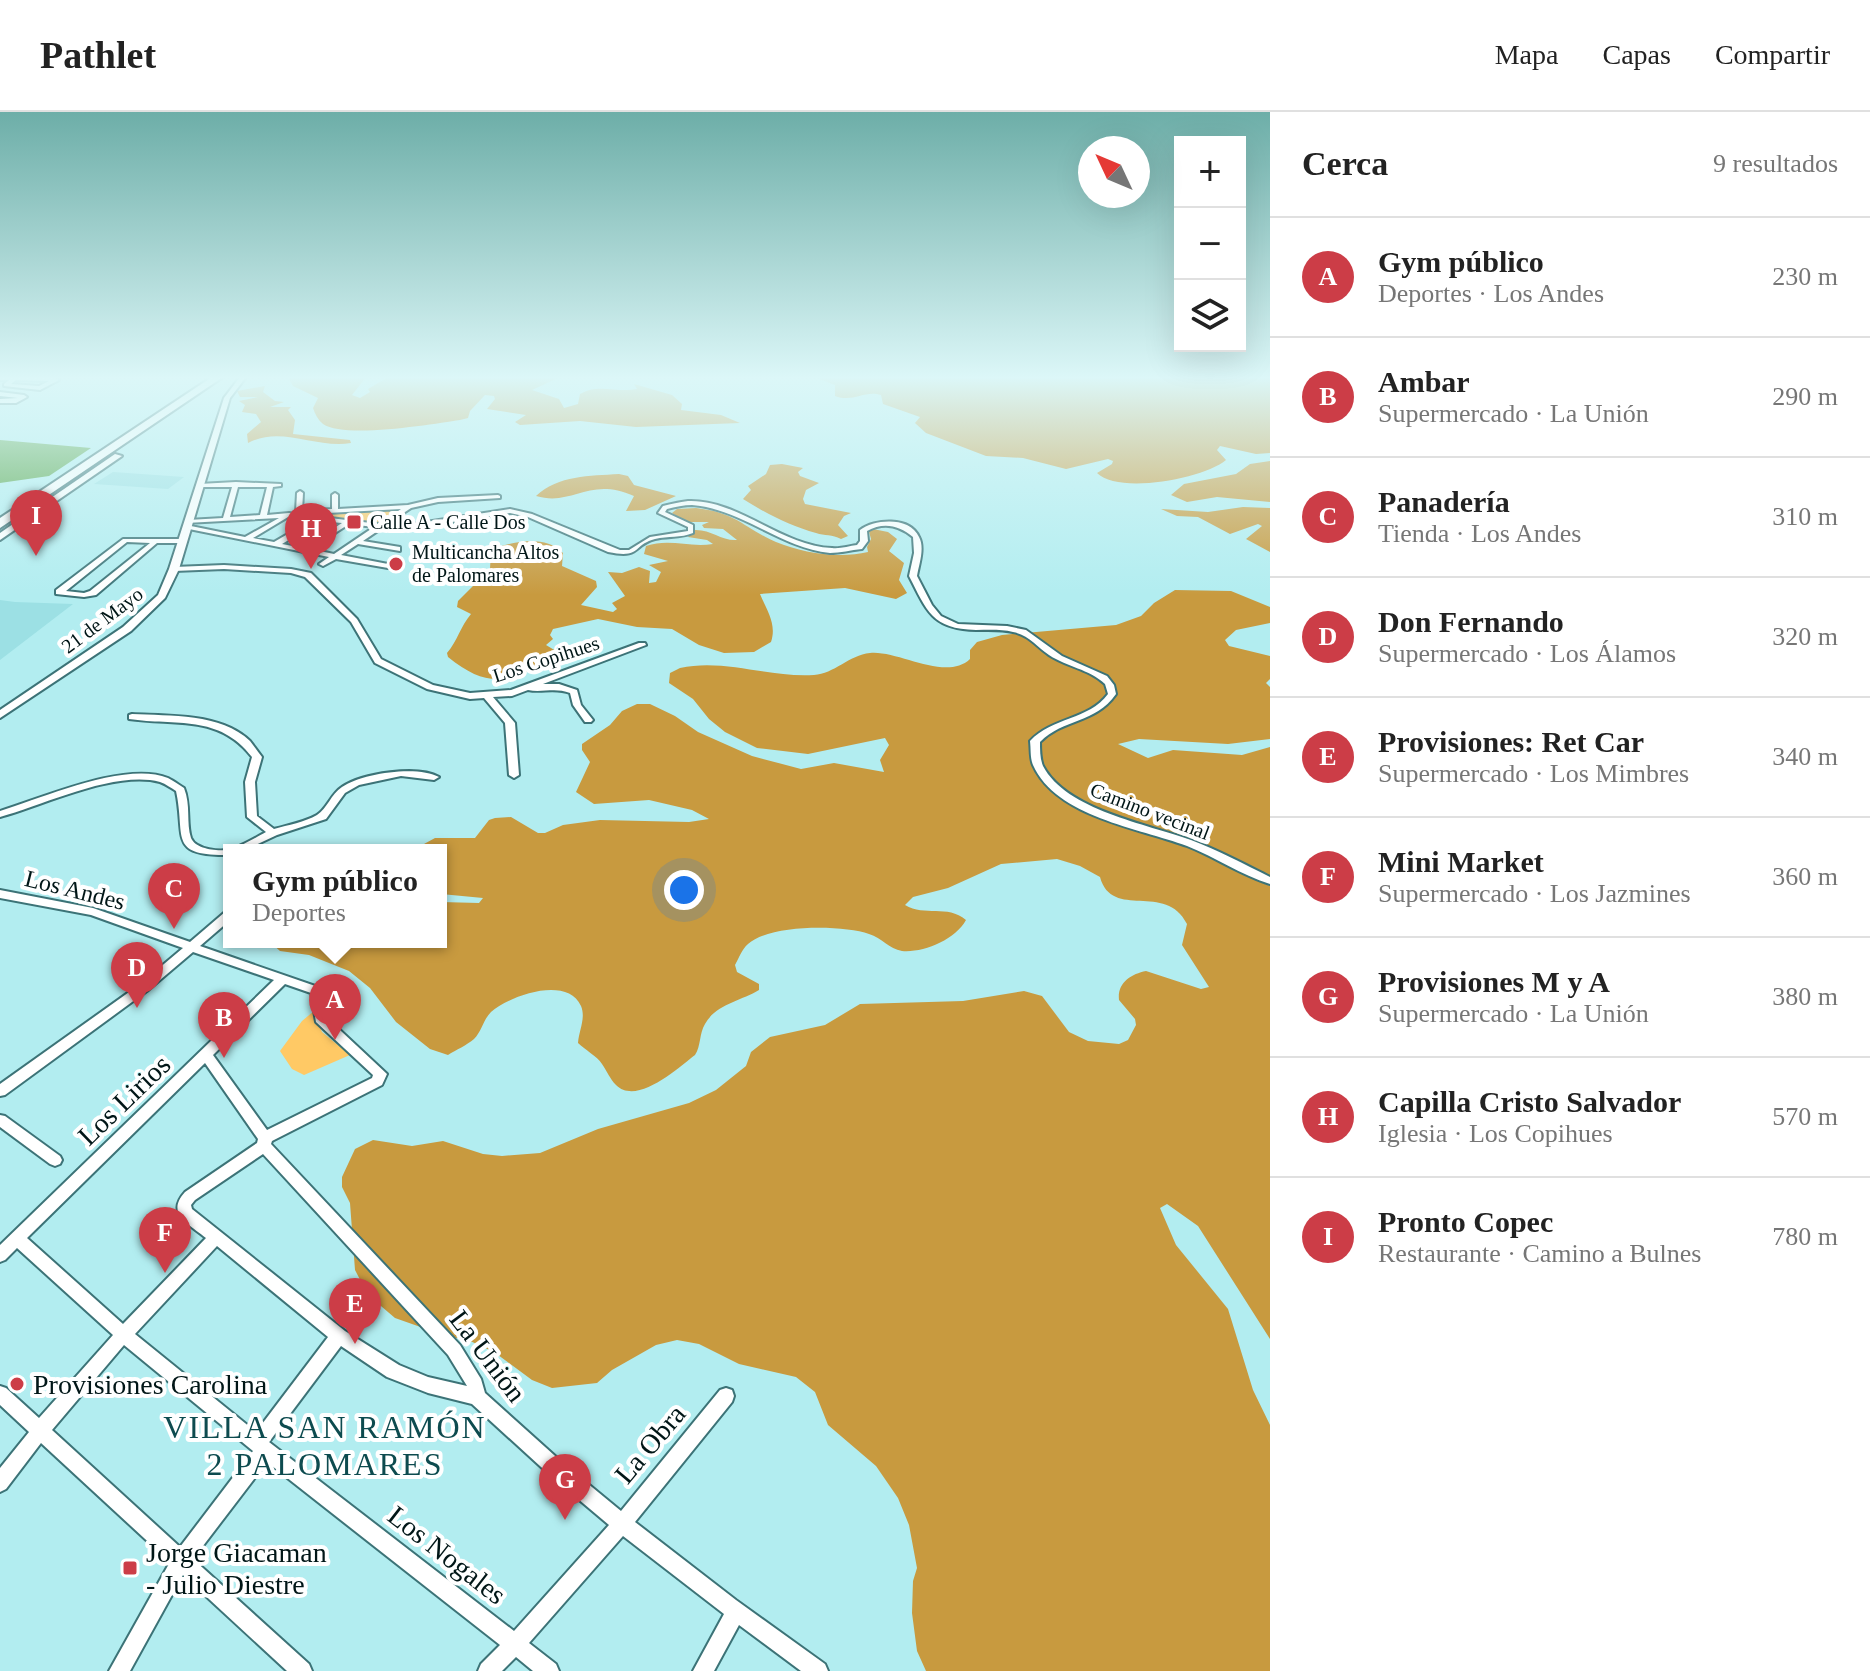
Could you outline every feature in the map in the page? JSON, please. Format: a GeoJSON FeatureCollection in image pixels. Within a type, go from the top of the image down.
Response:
{"type":"FeatureCollection","features":[{"type":"Feature","properties":{"kind":"highway"},"geometry":{"type":"LineString","coordinates":[[0,518],[103,450]]}},
{"type":"Feature","properties":{"kind":"highway"},"geometry":{"type":"LineString","coordinates":[[0,524],[111,450]]}},
{"type":"Feature","properties":{"kind":"highway"},"geometry":{"type":"LineString","coordinates":[[118,456],[124,450]]}},
{"type":"Feature","properties":{"kind":"street","name":"21 de Mayo"},"geometry":{"type":"LineString","coordinates":[[0,715],[140,619],[162,596],[174,569],[212,450]]}},
{"type":"Feature","properties":{"kind":"street"},"geometry":{"type":"LineString","coordinates":[[0,537],[118,456]]}},
{"type":"Feature","properties":{"kind":"street"},"geometry":{"type":"LineString","coordinates":[[226,519],[236,484]]}},
{"type":"Feature","properties":{"kind":"street"},"geometry":{"type":"LineString","coordinates":[[201,485],[279,485]]}},
{"type":"Feature","properties":{"kind":"street"},"geometry":{"type":"LineString","coordinates":[[263,516],[270,486]]}},
{"type":"Feature","properties":{"kind":"street"},"geometry":{"type":"LineString","coordinates":[[475,488],[476,498]]}},
{"type":"Feature","properties":{"kind":"street"},"geometry":{"type":"LineString","coordinates":[[299,512],[300,493]]}},
{"type":"Feature","properties":{"kind":"street"},"geometry":{"type":"LineString","coordinates":[[335,495],[335,511]]}},
{"type":"Feature","properties":{"kind":"street"},"geometry":{"type":"LineString","coordinates":[[246,539],[299,512],[409,507],[438,500],[498,497]]}},
{"type":"Feature","properties":{"kind":"street","name":"Camino vecinal"},"geometry":{"type":"LineString","coordinates":[[378,528],[406,528],[490,512],[514,512],[534,516],[614,551],[628,552],[641,547],[647,539],[691,532],[693,529],[689,525],[661,513],[665,507],[677,504],[717,508],[788,539],[828,549],[859,547],[864,541],[863,530],[871,524],[903,527],[916,537],[918,553],[913,576],[926,595],[930,610],[938,618],[962,627],[1024,632],[1054,655],[1098,675],[1110,685],[1112,694],[1106,704],[1051,728],[1035,741],[1039,767],[1059,791],[1084,807],[1192,844],[1270,881]]}},
{"type":"Feature","properties":{"kind":"street"},"geometry":{"type":"LineString","coordinates":[[323,564],[409,507]]}},
{"type":"Feature","properties":{"kind":"street"},"geometry":{"type":"LineString","coordinates":[[187,524],[289,515],[378,528]]}},
{"type":"Feature","properties":{"kind":"street"},"geometry":{"type":"LineString","coordinates":[[218,533],[246,517]]}},
{"type":"Feature","properties":{"kind":"street"},"geometry":{"type":"LineString","coordinates":[[276,544],[318,519]]}},
{"type":"Feature","properties":{"kind":"street"},"geometry":{"type":"LineString","coordinates":[[304,550],[347,523]]}},
{"type":"Feature","properties":{"kind":"street"},"geometry":{"type":"LineString","coordinates":[[187,524],[246,539],[385,566]]}},
{"type":"Feature","properties":{"kind":"street"},"geometry":{"type":"LineString","coordinates":[[154,543],[91,594],[59,592],[125,540],[154,543],[183,541]]}},
{"type":"Feature","properties":{"kind":"street"},"geometry":{"type":"LineString","coordinates":[[357,542],[397,549]]}},
{"type":"Feature","properties":{"kind":"street","name":"Los Copihues"},"geometry":{"type":"LineString","coordinates":[[174,569],[237,567],[308,575],[354,621],[378,661],[430,687],[470,696],[512,693],[642,645]]}},
{"type":"Feature","properties":{"kind":"street"},"geometry":{"type":"LineString","coordinates":[[512,693],[548,687],[571,689],[577,705],[588,720]]}},
{"type":"Feature","properties":{"kind":"street"},"geometry":{"type":"LineString","coordinates":[[488,697],[510,723],[514,775]]}},
{"type":"Feature","properties":{"kind":"street"},"geometry":{"type":"LineString","coordinates":[[132,717],[210,724],[251,747],[257,757],[250,782],[252,817],[273,833]]}},
{"type":"Feature","properties":{"kind":"street"},"geometry":{"type":"LineString","coordinates":[[249,844],[322,817],[336,796],[356,783],[401,773],[434,777]]}},
{"type":"Feature","properties":{"kind":"street"},"geometry":{"type":"LineString","coordinates":[[0,814],[88,786],[153,778],[172,783],[181,790],[183,829],[189,845],[200,851],[223,852]]}},
{"type":"Feature","properties":{"kind":"street","name":"Los Andes"},"geometry":{"type":"LineString","coordinates":[[0,894],[93,912],[317,991],[320,1019],[380,1074],[377,1081],[265,1142]]}},
{"type":"Feature","properties":{"kind":"street"},"geometry":{"type":"LineString","coordinates":[[0,1091],[122,1004],[223,920]]}},
{"type":"Feature","properties":{"kind":"street","name":"Los Lirios"},"geometry":{"type":"LineString","coordinates":[[0,1255],[282,980]]}},
{"type":"Feature","properties":{"kind":"street","name":"La Unión"},"geometry":{"type":"LineString","coordinates":[[205,1054],[265,1142],[454,1350],[475,1385],[477,1397],[541,1458],[621,1523],[818,1671]]}},
{"type":"Feature","properties":{"kind":"street"},"geometry":{"type":"LineString","coordinates":[[0,1120],[55,1160]]}},
{"type":"Feature","properties":{"kind":"street"},"geometry":{"type":"LineString","coordinates":[[265,1142],[184,1203],[185,1212],[339,1336],[393,1371],[428,1385],[477,1397]]}},
{"type":"Feature","properties":{"kind":"street"},"geometry":{"type":"LineString","coordinates":[[0,1483],[39,1429],[123,1334],[216,1237]]}},
{"type":"Feature","properties":{"kind":"street","name":"Los Nogales"},"geometry":{"type":"LineString","coordinates":[[17,1239],[123,1334],[549,1671]]}},
{"type":"Feature","properties":{"kind":"street"},"geometry":{"type":"LineString","coordinates":[[119,1671],[181,1560],[339,1336]]}},
{"type":"Feature","properties":{"kind":"street"},"geometry":{"type":"LineString","coordinates":[[0,1394],[302,1671]]}},
{"type":"Feature","properties":{"kind":"street","name":"La Obra"},"geometry":{"type":"LineString","coordinates":[[488,1671],[516,1644],[621,1523],[726,1396]]}},
{"type":"Feature","properties":{"kind":"street"},"geometry":{"type":"LineString","coordinates":[[703,1671],[736,1612]]}},
{"type":"Feature","properties":{"kind":"shaded area"},"geometry":{"type":"Polygon","coordinates":[[[0,450],[88,450],[49,476],[0,483],[0,450]]]}},
{"type":"Feature","properties":{"kind":"shaded area"},"geometry":{"type":"Polygon","coordinates":[[[970,450],[1217,450],[1226,460],[1182,478],[1123,483],[1097,473],[1112,464],[1113,461],[1108,459],[1066,469],[1023,458],[986,456],[970,450]]]}},
{"type":"Feature","properties":{"kind":"shaded area"},"geometry":{"type":"Polygon","coordinates":[[[1237,450],[1270,450],[1270,453],[1237,450]]]}},
{"type":"Feature","properties":{"kind":"shaded area"},"geometry":{"type":"Polygon","coordinates":[[[1270,461],[1270,502],[1217,497],[1187,502],[1171,495],[1184,484],[1236,474],[1250,464],[1270,461]]]}},
{"type":"Feature","properties":{"kind":"shaded area"},"geometry":{"type":"Polygon","coordinates":[[[770,465],[803,468],[798,472],[800,476],[819,483],[806,490],[805,504],[851,513],[844,516],[838,525],[848,536],[841,539],[806,530],[778,519],[743,499],[751,490],[748,486],[766,474],[770,465]]]}},
{"type":"Feature","properties":{"kind":"shaded area"},"geometry":{"type":"Polygon","coordinates":[[[113,472],[184,477],[168,489],[94,484],[113,472]]]}},
{"type":"Feature","properties":{"kind":"shaded area"},"geometry":{"type":"Polygon","coordinates":[[[619,474],[628,476],[634,485],[676,496],[645,510],[626,511],[634,496],[618,491],[593,490],[560,498],[536,496],[564,480],[619,474]]]}},
{"type":"Feature","properties":{"kind":"shaded area"},"geometry":{"type":"Polygon","coordinates":[[[1243,507],[1270,508],[1270,552],[1246,539],[1262,526],[1258,524],[1230,534],[1198,517],[1177,516],[1161,509],[1208,512],[1243,507]]]}},
{"type":"Feature","properties":{"kind":"shaded area"},"geometry":{"type":"Polygon","coordinates":[[[405,508],[374,528],[284,515],[295,514],[405,508]]]}},
{"type":"Feature","properties":{"kind":"shaded area"},"geometry":{"type":"Polygon","coordinates":[[[696,508],[731,517],[787,546],[821,554],[868,552],[871,539],[868,528],[888,532],[897,539],[889,551],[904,563],[899,580],[907,593],[896,599],[845,588],[760,594],[773,635],[771,642],[754,652],[724,653],[699,645],[672,629],[637,627],[598,619],[553,629],[550,635],[553,639],[546,645],[556,651],[555,658],[512,677],[500,679],[476,675],[448,657],[447,653],[471,614],[457,607],[458,601],[490,569],[491,550],[528,541],[556,547],[563,553],[562,566],[596,581],[597,587],[581,605],[613,612],[617,609],[612,603],[625,596],[608,572],[622,573],[639,567],[650,571],[649,583],[656,582],[661,572],[649,565],[668,561],[644,554],[646,546],[663,543],[713,544],[688,537],[694,530],[737,540],[723,529],[704,528],[702,525],[709,522],[685,522],[672,513],[677,509],[696,508]]]}},
{"type":"Feature","properties":{"kind":"shaded area"},"geometry":{"type":"Polygon","coordinates":[[[1175,590],[1231,591],[1270,607],[1270,623],[1236,630],[1225,640],[1229,646],[1270,656],[1270,679],[1266,683],[1270,687],[1270,739],[1228,744],[1139,739],[1118,744],[1148,758],[1173,750],[1242,755],[1270,747],[1270,876],[1213,849],[1240,871],[1270,886],[1270,1339],[1198,1226],[1167,1204],[1160,1208],[1176,1245],[1228,1309],[1253,1390],[1270,1425],[1270,1671],[926,1671],[917,1651],[912,1613],[913,1581],[917,1568],[909,1525],[898,1498],[876,1466],[828,1425],[815,1392],[796,1377],[739,1364],[699,1344],[677,1340],[656,1345],[612,1370],[597,1383],[552,1388],[532,1380],[494,1352],[468,1340],[446,1336],[395,1318],[368,1295],[355,1270],[350,1203],[342,1187],[342,1177],[355,1149],[373,1140],[412,1146],[443,1141],[483,1154],[502,1156],[540,1153],[598,1129],[689,1103],[716,1090],[746,1066],[751,1052],[770,1037],[825,1025],[860,1004],[963,1001],[1024,991],[1042,996],[1069,1032],[1088,1041],[1119,1044],[1128,1040],[1136,1025],[1135,1019],[1119,1000],[1120,989],[1130,977],[1146,971],[1201,989],[1209,987],[1182,945],[1187,924],[1178,911],[1153,902],[1116,897],[1106,890],[1100,877],[1080,866],[1057,859],[1001,864],[948,888],[913,897],[905,905],[920,910],[944,911],[966,920],[954,934],[938,944],[919,950],[897,950],[869,934],[842,929],[807,928],[758,937],[742,951],[735,965],[737,972],[759,984],[759,990],[716,1012],[703,1028],[695,1055],[657,1083],[635,1091],[616,1085],[600,1061],[578,1043],[583,1020],[581,1006],[574,997],[564,992],[538,991],[499,1006],[488,1015],[474,1039],[448,1055],[430,1049],[396,1022],[370,988],[349,971],[309,955],[277,948],[447,948],[447,902],[479,903],[483,898],[447,895],[447,844],[424,844],[435,838],[475,838],[489,820],[495,818],[511,817],[538,833],[563,825],[600,820],[689,822],[709,819],[692,810],[649,800],[594,804],[576,792],[590,762],[582,750],[582,744],[610,725],[622,711],[637,704],[650,704],[698,732],[752,756],[801,769],[834,763],[884,772],[880,760],[889,745],[885,738],[808,754],[757,748],[725,732],[709,719],[693,699],[669,683],[670,673],[680,668],[713,665],[814,675],[870,653],[948,667],[970,659],[970,650],[977,642],[1002,635],[1116,625],[1141,616],[1154,603],[1175,590]]]}},
{"type":"Feature","properties":{"kind":"shaded area"},"geometry":{"type":"Polygon","coordinates":[[[0,600],[15,602],[73,604],[0,660],[0,600]]]}},
{"type":"Feature","properties":{"kind":"shaded area"},"geometry":{"type":"Polygon","coordinates":[[[314,1011],[322,1032],[350,1055],[304,1075],[292,1069],[280,1051],[302,1021],[314,1011]]]}},
{"type":"Feature","properties":{"kind":"place","name":"Calle A - Calle Dos"},"geometry":{"type":"Point","coordinates":[354,522]}},
{"type":"Feature","properties":{"kind":"place","name":"Pronto Copec"},"geometry":{"type":"Point","coordinates":[36,556]}},
{"type":"Feature","properties":{"kind":"place","name":"Multicancha Altos de Palomares"},"geometry":{"type":"Point","coordinates":[396,564]}},
{"type":"Feature","properties":{"kind":"place","name":"Capilla Cristo Salvador"},"geometry":{"type":"Point","coordinates":[311,569]}},
{"type":"Feature","properties":{"kind":"place","name":"Panadería"},"geometry":{"type":"Point","coordinates":[174,929]}},
{"type":"Feature","properties":{"kind":"place","name":"Don Fernando"},"geometry":{"type":"Point","coordinates":[137,1008]}},
{"type":"Feature","properties":{"kind":"place","name":"Gym público"},"geometry":{"type":"Point","coordinates":[335,1040]}},
{"type":"Feature","properties":{"kind":"place","name":"Ambar"},"geometry":{"type":"Point","coordinates":[224,1058]}},
{"type":"Feature","properties":{"kind":"place","name":"Mini Market"},"geometry":{"type":"Point","coordinates":[165,1273]}},
{"type":"Feature","properties":{"kind":"place","name":"Provisiones: Ret Car"},"geometry":{"type":"Point","coordinates":[355,1344]}},
{"type":"Feature","properties":{"kind":"place","name":"Provisiones Carolina"},"geometry":{"type":"Point","coordinates":[17,1384]}},
{"type":"Feature","properties":{"kind":"place","name":"Provisiones M y A"},"geometry":{"type":"Point","coordinates":[565,1520]}},
{"type":"Feature","properties":{"kind":"place","name":"Jorge Giacaman - Julio Diestre"},"geometry":{"type":"Point","coordinates":[130,1568]}},
{"type":"Feature","properties":{"kind":"district","name":"VILLA SAN RAMÓN 2 PALOMARES"},"geometry":{"type":"Point","coordinates":[325,1446]}}]}
